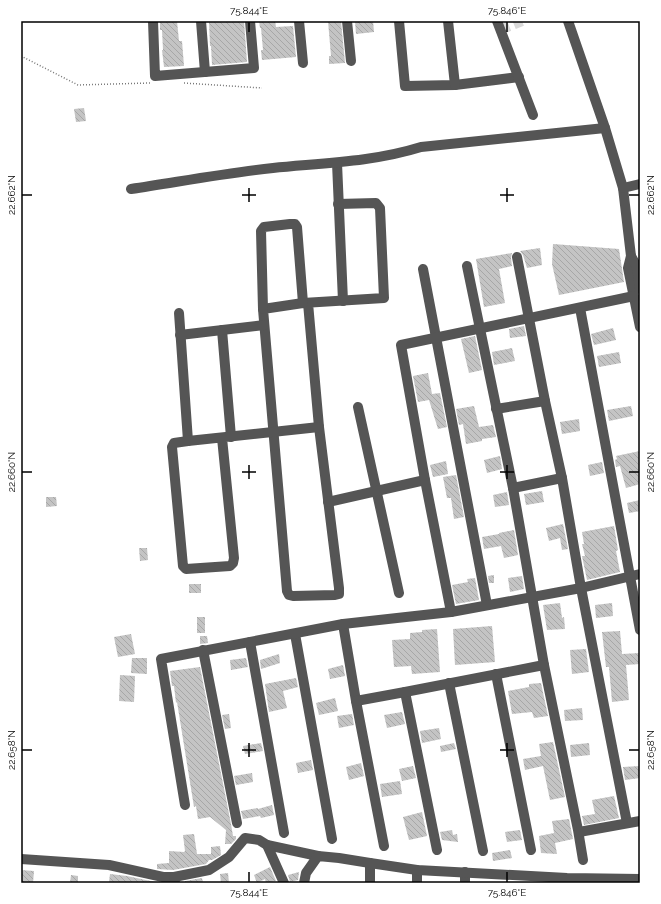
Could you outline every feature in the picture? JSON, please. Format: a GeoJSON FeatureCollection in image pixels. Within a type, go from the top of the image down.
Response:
{"type":"FeatureCollection","features":[{"type":"Feature","properties":{"kind":"street"},"geometry":{"type":"LineString","coordinates":[[153,21],[155,76],[254,68],[250,21]]}},
{"type":"Feature","properties":{"kind":"street"},"geometry":{"type":"LineString","coordinates":[[201,21],[204,72]]}},
{"type":"Feature","properties":{"kind":"street"},"geometry":{"type":"LineString","coordinates":[[299,21],[303,64]]}},
{"type":"Feature","properties":{"kind":"street"},"geometry":{"type":"LineString","coordinates":[[347,21],[351,61]]}},
{"type":"Feature","properties":{"kind":"street"},"geometry":{"type":"LineString","coordinates":[[399,21],[405,86],[454,85],[518,77]]}},
{"type":"Feature","properties":{"kind":"street"},"geometry":{"type":"LineString","coordinates":[[448,21],[454,85]]}},
{"type":"Feature","properties":{"kind":"street"},"geometry":{"type":"LineString","coordinates":[[497,21],[533,115]]}},
{"type":"Feature","properties":{"kind":"street"},"geometry":{"type":"LineString","coordinates":[[568,21],[605,128],[623,188],[631,256],[628,268],[637,292],[640,328]]}},
{"type":"Feature","properties":{"kind":"street"},"geometry":{"type":"LineString","coordinates":[[131,189],[272,168],[380,158],[421,147],[605,128]]}},
{"type":"Feature","properties":{"kind":"street"},"geometry":{"type":"LineString","coordinates":[[337,163],[342,301]]}},
{"type":"Feature","properties":{"kind":"street"},"geometry":{"type":"LineString","coordinates":[[623,188],[640,184]]}},
{"type":"Feature","properties":{"kind":"street"},"geometry":{"type":"LineString","coordinates":[[263,309],[305,303],[384,298],[380,208],[376,203],[338,204]]}},
{"type":"Feature","properties":{"kind":"street"},"geometry":{"type":"LineString","coordinates":[[295,224],[297,227],[319,427],[339,588],[338,594],[335,595],[293,596],[289,595],[287,591],[263,309],[260,231],[264,227],[295,224]]}},
{"type":"Feature","properties":{"kind":"street"},"geometry":{"type":"LineString","coordinates":[[518,257],[545,401],[562,478],[581,588],[627,823]]}},
{"type":"Feature","properties":{"kind":"street"},"geometry":{"type":"LineString","coordinates":[[466,266],[513,488],[544,665],[579,832],[583,860]]}},
{"type":"Feature","properties":{"kind":"street"},"geometry":{"type":"LineString","coordinates":[[423,269],[487,605]]}},
{"type":"Feature","properties":{"kind":"street"},"geometry":{"type":"LineString","coordinates":[[451,612],[401,346],[580,308],[637,292]]}},
{"type":"Feature","properties":{"kind":"street"},"geometry":{"type":"LineString","coordinates":[[580,308],[635,576],[640,630]]}},
{"type":"Feature","properties":{"kind":"street"},"geometry":{"type":"LineString","coordinates":[[179,313],[188,440]]}},
{"type":"Feature","properties":{"kind":"street"},"geometry":{"type":"LineString","coordinates":[[180,335],[264,325]]}},
{"type":"Feature","properties":{"kind":"street"},"geometry":{"type":"LineString","coordinates":[[222,330],[227,437],[234,558],[233,563],[230,566],[191,570],[186,569],[183,566],[172,447],[174,443],[188,440],[227,437],[319,427]]}},
{"type":"Feature","properties":{"kind":"street"},"geometry":{"type":"LineString","coordinates":[[496,409],[545,401]]}},
{"type":"Feature","properties":{"kind":"street"},"geometry":{"type":"LineString","coordinates":[[358,407],[399,593]]}},
{"type":"Feature","properties":{"kind":"street"},"geometry":{"type":"LineString","coordinates":[[513,488],[562,478]]}},
{"type":"Feature","properties":{"kind":"street"},"geometry":{"type":"LineString","coordinates":[[328,502],[425,480]]}},
{"type":"Feature","properties":{"kind":"street"},"geometry":{"type":"LineString","coordinates":[[185,806],[161,659],[343,624],[451,612],[581,588],[635,576]]}},
{"type":"Feature","properties":{"kind":"street"},"geometry":{"type":"LineString","coordinates":[[343,624],[356,701],[384,846]]}},
{"type":"Feature","properties":{"kind":"street"},"geometry":{"type":"LineString","coordinates":[[295,634],[332,839]]}},
{"type":"Feature","properties":{"kind":"street"},"geometry":{"type":"LineString","coordinates":[[250,642],[284,833]]}},
{"type":"Feature","properties":{"kind":"street"},"geometry":{"type":"LineString","coordinates":[[203,650],[237,823]]}},
{"type":"Feature","properties":{"kind":"street"},"geometry":{"type":"LineString","coordinates":[[356,701],[544,665]]}},
{"type":"Feature","properties":{"kind":"street"},"geometry":{"type":"LineString","coordinates":[[496,674],[530,850]]}},
{"type":"Feature","properties":{"kind":"street"},"geometry":{"type":"LineString","coordinates":[[449,683],[483,851]]}},
{"type":"Feature","properties":{"kind":"street"},"geometry":{"type":"LineString","coordinates":[[406,692],[437,850]]}},
{"type":"Feature","properties":{"kind":"street"},"geometry":{"type":"LineString","coordinates":[[579,832],[640,821]]}},
{"type":"Feature","properties":{"kind":"street"},"geometry":{"type":"LineString","coordinates":[[21,859],[109,865],[174,880],[209,870],[229,857],[245,838],[259,840],[267,845],[318,856],[417,870],[465,872],[514,879],[616,881],[640,879]]}},
{"type":"Feature","properties":{"kind":"street"},"geometry":{"type":"LineString","coordinates":[[267,845],[284,883]]}},
{"type":"Feature","properties":{"kind":"street"},"geometry":{"type":"LineString","coordinates":[[304,883],[306,873],[318,856]]}},
{"type":"Feature","properties":{"kind":"street"},"geometry":{"type":"LineString","coordinates":[[370,863],[370,883]]}},
{"type":"Feature","properties":{"kind":"street"},"geometry":{"type":"LineString","coordinates":[[417,870],[417,883]]}},
{"type":"Feature","properties":{"kind":"street"},"geometry":{"type":"LineString","coordinates":[[465,872],[465,883]]}},
{"type":"Feature","properties":{"kind":"path"},"geometry":{"type":"LineString","coordinates":[[21,56],[78,85],[152,83]]}},
{"type":"Feature","properties":{"kind":"path"},"geometry":{"type":"LineString","coordinates":[[183,83],[262,88]]}},
{"type":"Feature","properties":{"kind":"building"},"geometry":{"type":"Polygon","coordinates":[[[160,21],[177,21],[179,41],[182,41],[184,66],[164,67],[162,30],[160,30],[160,21]]]}},
{"type":"Feature","properties":{"kind":"building"},"geometry":{"type":"Polygon","coordinates":[[[210,21],[244,21],[247,62],[212,65],[210,21]]]}},
{"type":"Feature","properties":{"kind":"building"},"geometry":{"type":"Polygon","coordinates":[[[259,21],[275,21],[276,27],[293,26],[296,57],[262,60],[261,50],[263,50],[259,21]]]}},
{"type":"Feature","properties":{"kind":"building"},"geometry":{"type":"Polygon","coordinates":[[[328,21],[341,21],[345,63],[329,64],[329,56],[331,56],[328,21]]]}},
{"type":"Feature","properties":{"kind":"building"},"geometry":{"type":"Polygon","coordinates":[[[355,21],[373,21],[374,32],[356,34],[355,21]]]}},
{"type":"Feature","properties":{"kind":"building"},"geometry":{"type":"Polygon","coordinates":[[[84,108],[86,121],[76,122],[74,109],[84,108]]]}},
{"type":"Feature","properties":{"kind":"building"},"geometry":{"type":"Polygon","coordinates":[[[553,244],[619,249],[624,282],[559,295],[552,264],[553,244]]]}},
{"type":"Feature","properties":{"kind":"building"},"geometry":{"type":"Polygon","coordinates":[[[540,248],[542,265],[527,268],[523,255],[520,251],[540,248]]]}},
{"type":"Feature","properties":{"kind":"building"},"geometry":{"type":"Polygon","coordinates":[[[512,253],[512,266],[499,269],[505,303],[484,307],[476,259],[512,253]]]}},
{"type":"Feature","properties":{"kind":"building"},"geometry":{"type":"Polygon","coordinates":[[[524,326],[526,336],[510,338],[509,329],[524,326]]]}},
{"type":"Feature","properties":{"kind":"building"},"geometry":{"type":"Polygon","coordinates":[[[613,328],[616,340],[594,345],[591,334],[613,328]]]}},
{"type":"Feature","properties":{"kind":"building"},"geometry":{"type":"Polygon","coordinates":[[[475,336],[482,370],[469,373],[461,339],[475,336]]]}},
{"type":"Feature","properties":{"kind":"building"},"geometry":{"type":"Polygon","coordinates":[[[512,348],[515,361],[494,365],[492,352],[512,348]]]}},
{"type":"Feature","properties":{"kind":"building"},"geometry":{"type":"Polygon","coordinates":[[[619,352],[621,363],[599,367],[597,356],[619,352]]]}},
{"type":"Feature","properties":{"kind":"building"},"geometry":{"type":"Polygon","coordinates":[[[428,373],[432,394],[440,393],[447,427],[438,429],[429,400],[418,402],[413,376],[428,373]]]}},
{"type":"Feature","properties":{"kind":"building"},"geometry":{"type":"Polygon","coordinates":[[[474,406],[479,427],[493,425],[496,437],[482,439],[482,441],[466,444],[463,424],[459,425],[456,409],[474,406]]]}},
{"type":"Feature","properties":{"kind":"building"},"geometry":{"type":"Polygon","coordinates":[[[631,406],[633,416],[609,421],[607,410],[631,406]]]}},
{"type":"Feature","properties":{"kind":"building"},"geometry":{"type":"Polygon","coordinates":[[[579,419],[580,431],[562,434],[560,422],[579,419]]]}},
{"type":"Feature","properties":{"kind":"building"},"geometry":{"type":"Polygon","coordinates":[[[640,451],[640,484],[626,488],[620,466],[616,467],[616,456],[640,451]]]}},
{"type":"Feature","properties":{"kind":"building"},"geometry":{"type":"Polygon","coordinates":[[[500,456],[502,469],[487,473],[484,460],[500,456]]]}},
{"type":"Feature","properties":{"kind":"building"},"geometry":{"type":"Polygon","coordinates":[[[446,461],[448,474],[433,477],[430,465],[446,461]]]}},
{"type":"Feature","properties":{"kind":"building"},"geometry":{"type":"Polygon","coordinates":[[[602,462],[604,473],[590,476],[588,465],[602,462]]]}},
{"type":"Feature","properties":{"kind":"building"},"geometry":{"type":"Polygon","coordinates":[[[456,475],[464,517],[454,519],[451,498],[447,498],[443,477],[456,475]]]}},
{"type":"Feature","properties":{"kind":"building"},"geometry":{"type":"Polygon","coordinates":[[[542,491],[544,502],[526,505],[524,494],[542,491]]]}},
{"type":"Feature","properties":{"kind":"building"},"geometry":{"type":"Polygon","coordinates":[[[507,492],[509,505],[495,507],[493,495],[507,492]]]}},
{"type":"Feature","properties":{"kind":"building"},"geometry":{"type":"Polygon","coordinates":[[[46,497],[56,497],[57,506],[46,507],[46,497]]]}},
{"type":"Feature","properties":{"kind":"building"},"geometry":{"type":"Polygon","coordinates":[[[640,500],[640,511],[629,513],[627,503],[640,500]]]}},
{"type":"Feature","properties":{"kind":"building"},"geometry":{"type":"Polygon","coordinates":[[[563,524],[568,549],[562,550],[560,538],[549,541],[546,528],[563,524]]]}},
{"type":"Feature","properties":{"kind":"building"},"geometry":{"type":"Polygon","coordinates":[[[614,526],[618,550],[616,551],[620,572],[587,580],[582,556],[585,556],[582,544],[584,544],[582,532],[614,526]]]}},
{"type":"Feature","properties":{"kind":"building"},"geometry":{"type":"Polygon","coordinates":[[[514,530],[518,555],[504,558],[501,546],[484,549],[482,537],[514,530]]]}},
{"type":"Feature","properties":{"kind":"building"},"geometry":{"type":"Polygon","coordinates":[[[139,548],[147,548],[148,560],[140,561],[139,548]]]}},
{"type":"Feature","properties":{"kind":"building"},"geometry":{"type":"Polygon","coordinates":[[[494,575],[494,583],[489,583],[488,576],[494,575]]]}},
{"type":"Feature","properties":{"kind":"building"},"geometry":{"type":"Polygon","coordinates":[[[522,576],[524,589],[510,592],[508,578],[522,576]]]}},
{"type":"Feature","properties":{"kind":"building"},"geometry":{"type":"Polygon","coordinates":[[[475,578],[479,600],[456,604],[452,585],[468,582],[467,579],[475,578]]]}},
{"type":"Feature","properties":{"kind":"building"},"geometry":{"type":"Polygon","coordinates":[[[189,584],[201,584],[201,593],[189,593],[189,584]]]}},
{"type":"Feature","properties":{"kind":"building"},"geometry":{"type":"Polygon","coordinates":[[[560,603],[562,618],[564,617],[565,629],[547,630],[543,605],[560,603]]]}},
{"type":"Feature","properties":{"kind":"building"},"geometry":{"type":"Polygon","coordinates":[[[612,603],[613,616],[596,618],[595,605],[612,603]]]}},
{"type":"Feature","properties":{"kind":"building"},"geometry":{"type":"Polygon","coordinates":[[[197,617],[205,617],[205,633],[197,633],[197,617]]]}},
{"type":"Feature","properties":{"kind":"building"},"geometry":{"type":"Polygon","coordinates":[[[492,626],[495,662],[455,665],[453,629],[492,626]]]}},
{"type":"Feature","properties":{"kind":"building"},"geometry":{"type":"Polygon","coordinates":[[[437,629],[440,672],[412,674],[411,666],[394,667],[392,640],[410,639],[410,633],[422,632],[422,630],[437,629]]]}},
{"type":"Feature","properties":{"kind":"building"},"geometry":{"type":"Polygon","coordinates":[[[620,631],[622,654],[640,653],[640,664],[626,665],[629,700],[612,702],[609,667],[606,667],[602,632],[620,631]]]}},
{"type":"Feature","properties":{"kind":"building"},"geometry":{"type":"Polygon","coordinates":[[[131,634],[135,654],[118,657],[114,637],[131,634]]]}},
{"type":"Feature","properties":{"kind":"building"},"geometry":{"type":"Polygon","coordinates":[[[200,636],[207,636],[208,643],[200,644],[200,636]]]}},
{"type":"Feature","properties":{"kind":"building"},"geometry":{"type":"Polygon","coordinates":[[[586,649],[589,672],[572,674],[570,650],[586,649]]]}},
{"type":"Feature","properties":{"kind":"building"},"geometry":{"type":"Polygon","coordinates":[[[279,654],[280,663],[261,669],[260,660],[279,654]]]}},
{"type":"Feature","properties":{"kind":"building"},"geometry":{"type":"Polygon","coordinates":[[[132,658],[147,658],[147,674],[131,673],[132,658]]]}},
{"type":"Feature","properties":{"kind":"building"},"geometry":{"type":"Polygon","coordinates":[[[246,658],[248,667],[231,670],[230,660],[246,658]]]}},
{"type":"Feature","properties":{"kind":"building"},"geometry":{"type":"Polygon","coordinates":[[[343,665],[345,676],[330,679],[328,669],[343,665]]]}},
{"type":"Feature","properties":{"kind":"building"},"geometry":{"type":"Polygon","coordinates":[[[200,667],[233,836],[236,836],[236,839],[231,844],[225,844],[226,830],[210,817],[198,819],[196,806],[194,807],[174,686],[172,686],[170,671],[200,667]]]}},
{"type":"Feature","properties":{"kind":"building"},"geometry":{"type":"Polygon","coordinates":[[[120,675],[135,676],[134,702],[119,701],[120,675]]]}},
{"type":"Feature","properties":{"kind":"building"},"geometry":{"type":"Polygon","coordinates":[[[296,678],[298,687],[283,691],[287,708],[269,712],[265,684],[296,678]]]}},
{"type":"Feature","properties":{"kind":"building"},"geometry":{"type":"Polygon","coordinates":[[[541,683],[548,716],[534,718],[532,712],[512,714],[508,691],[529,687],[529,684],[541,683]]]}},
{"type":"Feature","properties":{"kind":"building"},"geometry":{"type":"Polygon","coordinates":[[[335,698],[338,711],[319,715],[316,703],[335,698]]]}},
{"type":"Feature","properties":{"kind":"building"},"geometry":{"type":"Polygon","coordinates":[[[582,708],[583,720],[565,721],[564,710],[582,708]]]}},
{"type":"Feature","properties":{"kind":"building"},"geometry":{"type":"Polygon","coordinates":[[[402,712],[405,724],[387,728],[384,715],[402,712]]]}},
{"type":"Feature","properties":{"kind":"building"},"geometry":{"type":"Polygon","coordinates":[[[229,714],[231,728],[225,729],[222,715],[229,714]]]}},
{"type":"Feature","properties":{"kind":"building"},"geometry":{"type":"Polygon","coordinates":[[[352,714],[354,725],[339,728],[337,716],[352,714]]]}},
{"type":"Feature","properties":{"kind":"building"},"geometry":{"type":"Polygon","coordinates":[[[439,728],[441,739],[422,743],[420,731],[439,728]]]}},
{"type":"Feature","properties":{"kind":"building"},"geometry":{"type":"Polygon","coordinates":[[[553,742],[565,797],[550,800],[543,766],[525,770],[523,759],[541,756],[539,744],[553,742]]]}},
{"type":"Feature","properties":{"kind":"building"},"geometry":{"type":"Polygon","coordinates":[[[261,743],[263,751],[245,754],[243,746],[261,743]]]}},
{"type":"Feature","properties":{"kind":"building"},"geometry":{"type":"Polygon","coordinates":[[[454,743],[456,749],[441,752],[440,746],[454,743]]]}},
{"type":"Feature","properties":{"kind":"building"},"geometry":{"type":"Polygon","coordinates":[[[589,743],[590,755],[571,757],[570,745],[589,743]]]}},
{"type":"Feature","properties":{"kind":"building"},"geometry":{"type":"Polygon","coordinates":[[[311,760],[313,770],[298,773],[296,763],[311,760]]]}},
{"type":"Feature","properties":{"kind":"building"},"geometry":{"type":"Polygon","coordinates":[[[361,763],[364,776],[349,780],[346,767],[361,763]]]}},
{"type":"Feature","properties":{"kind":"building"},"geometry":{"type":"Polygon","coordinates":[[[413,766],[416,778],[402,781],[399,769],[413,766]]]}},
{"type":"Feature","properties":{"kind":"building"},"geometry":{"type":"Polygon","coordinates":[[[640,766],[640,778],[625,780],[623,767],[640,766]]]}},
{"type":"Feature","properties":{"kind":"building"},"geometry":{"type":"Polygon","coordinates":[[[252,773],[253,782],[236,785],[234,776],[252,773]]]}},
{"type":"Feature","properties":{"kind":"building"},"geometry":{"type":"Polygon","coordinates":[[[400,781],[402,794],[382,797],[380,784],[400,781]]]}},
{"type":"Feature","properties":{"kind":"building"},"geometry":{"type":"Polygon","coordinates":[[[614,796],[619,818],[584,825],[582,816],[595,814],[592,800],[614,796]]]}},
{"type":"Feature","properties":{"kind":"building"},"geometry":{"type":"Polygon","coordinates":[[[272,805],[274,815],[261,818],[260,816],[243,819],[241,811],[258,809],[272,805]]]}},
{"type":"Feature","properties":{"kind":"building"},"geometry":{"type":"Polygon","coordinates":[[[422,812],[427,836],[409,840],[403,817],[422,812]]]}},
{"type":"Feature","properties":{"kind":"building"},"geometry":{"type":"Polygon","coordinates":[[[569,819],[573,839],[555,843],[557,854],[541,853],[539,836],[554,833],[552,821],[569,819]]]}},
{"type":"Feature","properties":{"kind":"building"},"geometry":{"type":"Polygon","coordinates":[[[452,830],[453,835],[457,834],[458,842],[442,840],[440,832],[452,830]]]}},
{"type":"Feature","properties":{"kind":"building"},"geometry":{"type":"Polygon","coordinates":[[[520,830],[522,840],[507,842],[505,832],[520,830]]]}},
{"type":"Feature","properties":{"kind":"building"},"geometry":{"type":"Polygon","coordinates":[[[194,834],[197,854],[211,854],[211,847],[220,846],[221,855],[209,860],[206,864],[173,870],[157,869],[157,864],[169,863],[169,851],[185,851],[183,835],[194,834]]]}},
{"type":"Feature","properties":{"kind":"building"},"geometry":{"type":"Polygon","coordinates":[[[510,850],[512,858],[493,861],[492,853],[510,850]]]}},
{"type":"Feature","properties":{"kind":"building"},"geometry":{"type":"Polygon","coordinates":[[[270,867],[276,881],[266,883],[265,879],[257,883],[254,875],[270,867]]]}},
{"type":"Feature","properties":{"kind":"building"},"geometry":{"type":"Polygon","coordinates":[[[21,870],[34,871],[33,883],[21,883],[21,870]]]}},
{"type":"Feature","properties":{"kind":"building"},"geometry":{"type":"Polygon","coordinates":[[[299,872],[298,880],[290,882],[288,875],[299,872]]]}},
{"type":"Feature","properties":{"kind":"building"},"geometry":{"type":"Polygon","coordinates":[[[228,873],[229,883],[221,883],[220,874],[228,873]]]}},
{"type":"Feature","properties":{"kind":"building"},"geometry":{"type":"Polygon","coordinates":[[[110,874],[127,876],[160,883],[109,882],[110,874]]]}},
{"type":"Feature","properties":{"kind":"building"},"geometry":{"type":"Polygon","coordinates":[[[71,875],[78,876],[78,883],[70,883],[71,875]]]}},
{"type":"Feature","properties":{"kind":"building"},"geometry":{"type":"Polygon","coordinates":[[[202,878],[203,883],[185,883],[185,881],[202,878]]]}},
{"type":"Feature","properties":{"kind":"tunnel"},"geometry":{"type":"LineString","coordinates":[[500,30],[522,21]]}}]}
